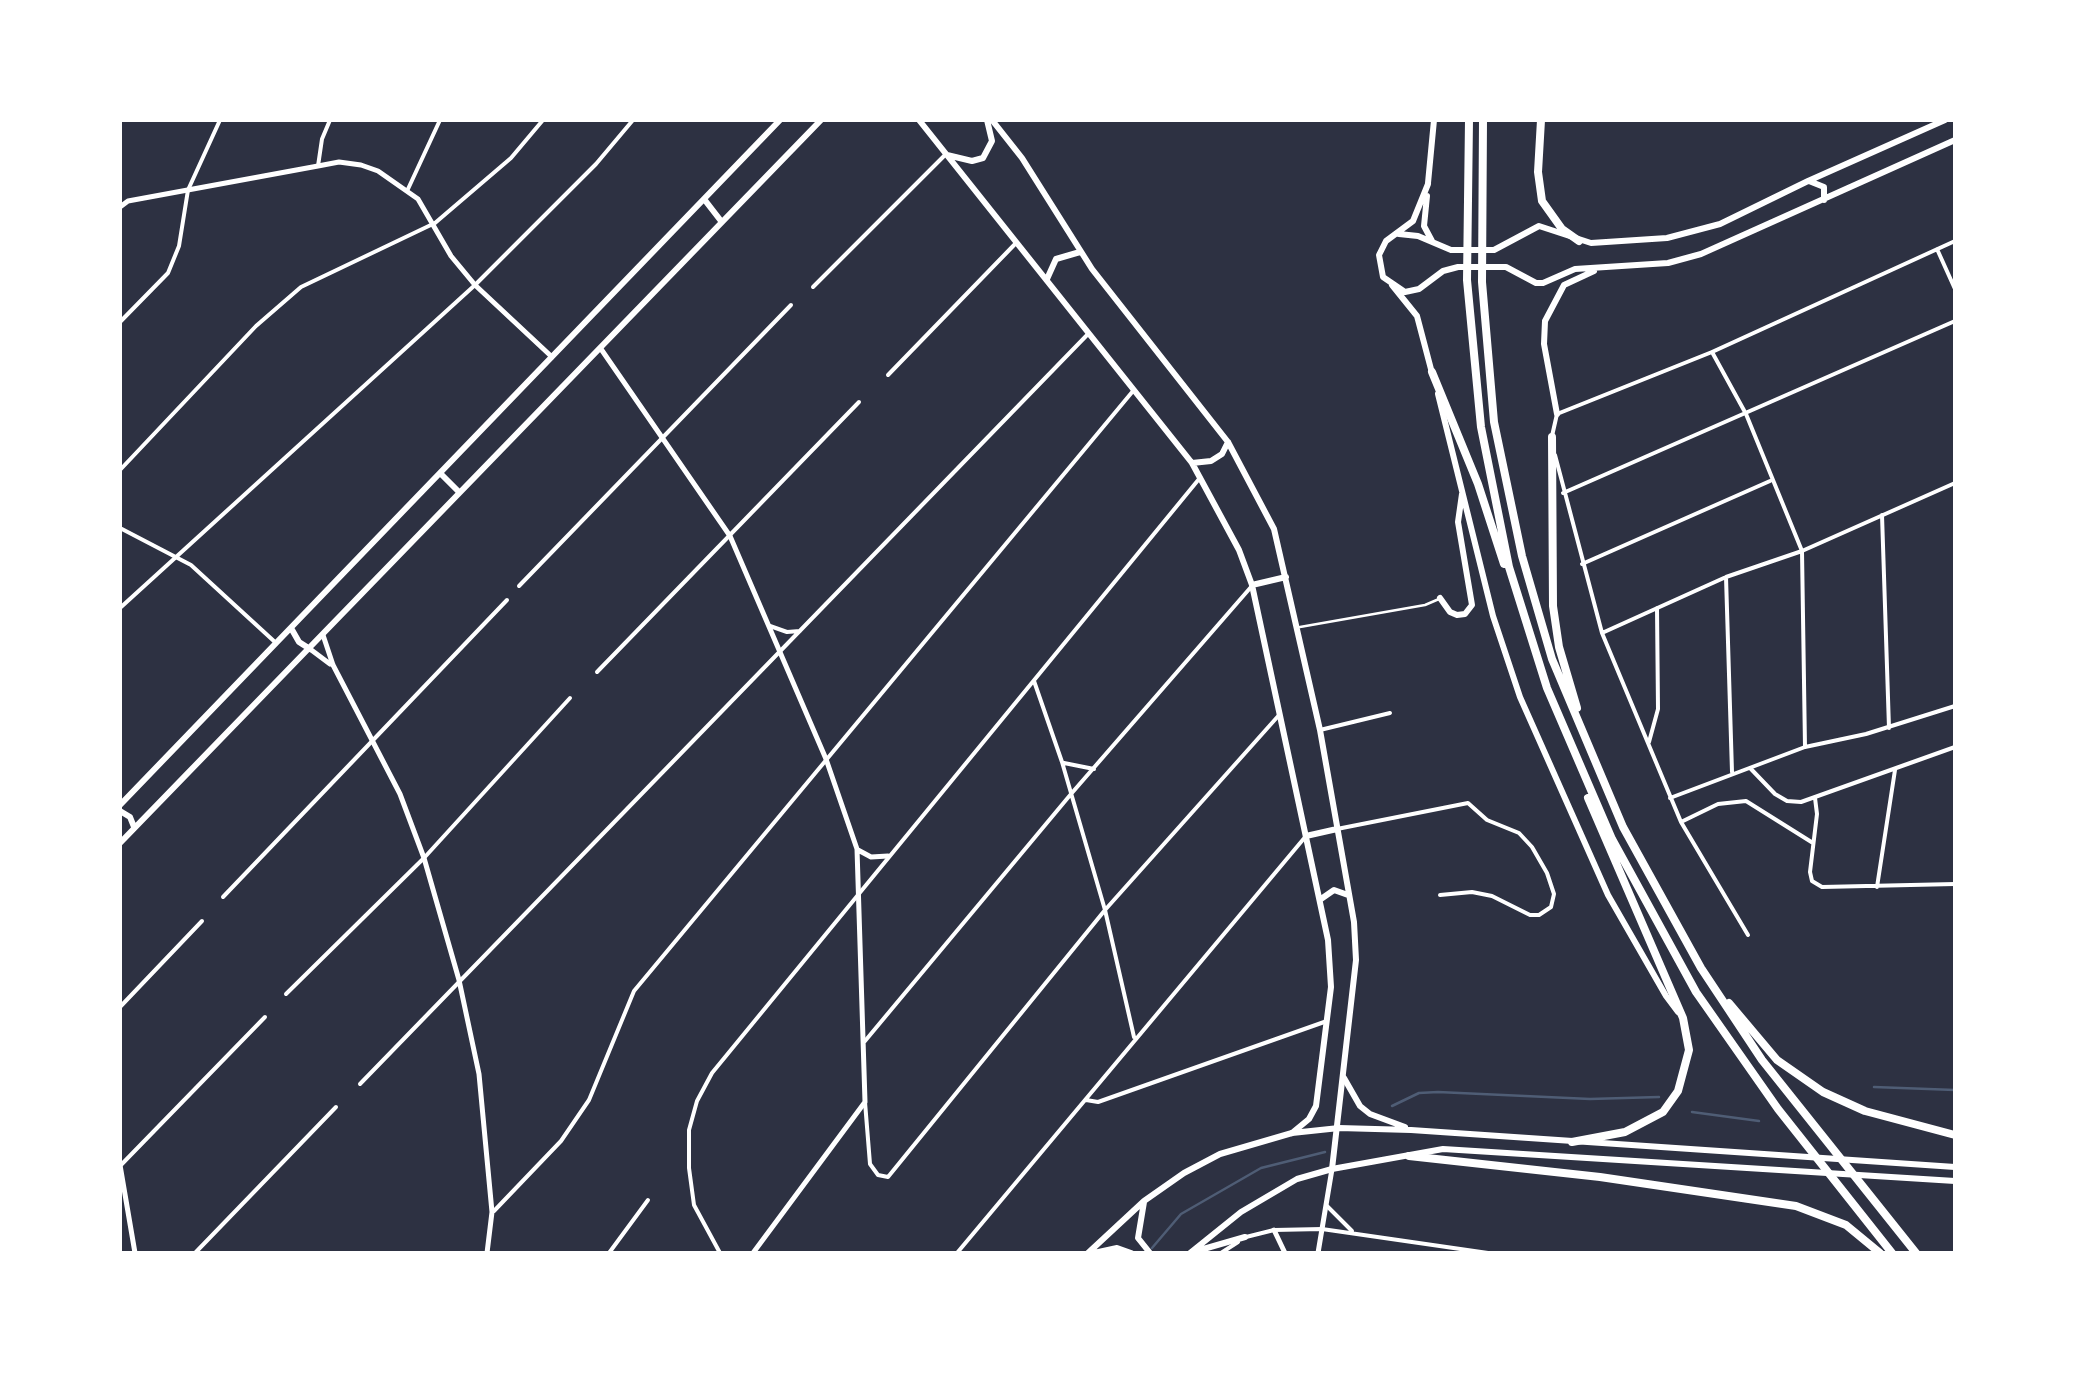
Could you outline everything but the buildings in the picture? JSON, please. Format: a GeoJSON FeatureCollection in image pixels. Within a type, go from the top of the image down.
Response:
{"type":"FeatureCollection","features":[{"type":"Feature","properties":{"kind":"highway"},"geometry":{"type":"LineString","coordinates":[[1469,120],[1466,221],[1472,352],[1500,532],[1523,618]]}},
{"type":"Feature","properties":{"kind":"highway"},"geometry":{"type":"LineString","coordinates":[[1483,120],[1482,282],[1494,422],[1533,600],[1589,751],[1640,861],[1701,968],[1762,1060],[1916,1253]]}},
{"type":"Feature","properties":{"kind":"highway"},"geometry":{"type":"LineString","coordinates":[[1542,120],[1538,172],[1542,200],[1562,229],[1579,241]]}},
{"type":"Feature","properties":{"kind":"highway"},"geometry":{"type":"LineString","coordinates":[[1432,372],[1478,484],[1594,815],[1683,1018],[1689,1050],[1678,1091],[1663,1112],[1625,1132],[1572,1142]]}},
{"type":"Feature","properties":{"kind":"highway"},"geometry":{"type":"LineString","coordinates":[[1552,437],[1555,625],[1589,751]]}},
{"type":"Feature","properties":{"kind":"highway"},"geometry":{"type":"LineString","coordinates":[[1578,765],[1612,839],[1696,992],[1778,1109],[1892,1253]]}},
{"type":"Feature","properties":{"kind":"highway"},"geometry":{"type":"LineString","coordinates":[[1701,968],[1751,1032],[1797,1076],[1851,1106],[1955,1136]]}},
{"type":"Feature","properties":{"kind":"highway"},"geometry":{"type":"LineString","coordinates":[[1409,1156],[1566,1173],[1796,1206],[1846,1225],[1880,1253]]}},
{"type":"Feature","properties":{"kind":"main road"},"geometry":{"type":"LineString","coordinates":[[134,828],[130,817],[120,808],[780,120]]}},
{"type":"Feature","properties":{"kind":"main road"},"geometry":{"type":"LineString","coordinates":[[120,843],[820,120]]}},
{"type":"Feature","properties":{"kind":"main road"},"geometry":{"type":"LineString","coordinates":[[919,120],[1192,463],[1239,550],[1252,586],[1322,899],[1331,987],[1316,1106],[1309,1119],[1292,1133]]}},
{"type":"Feature","properties":{"kind":"main road"},"geometry":{"type":"LineString","coordinates":[[946,154],[972,162],[983,158],[992,141],[990,120]]}},
{"type":"Feature","properties":{"kind":"main road"},"geometry":{"type":"LineString","coordinates":[[990,120],[1022,158],[1080,252],[1228,442],[1274,529],[1320,730],[1349,895],[1356,960],[1332,1169]]}},
{"type":"Feature","properties":{"kind":"main road"},"geometry":{"type":"LineString","coordinates":[[1433,244],[1424,226],[1434,120]]}},
{"type":"Feature","properties":{"kind":"main road"},"geometry":{"type":"LineString","coordinates":[[1398,234],[1418,236],[1451,250],[1494,250],[1539,226],[1591,243],[1667,238],[1720,224],[1946,120]]}},
{"type":"Feature","properties":{"kind":"main road"},"geometry":{"type":"LineString","coordinates":[[1392,285],[1398,290],[1412,291],[1442,271],[1458,266],[1506,267],[1542,283],[1575,270],[1668,263],[1701,254],[1955,140]]}},
{"type":"Feature","properties":{"kind":"main road"},"geometry":{"type":"LineString","coordinates":[[1808,181],[1824,187],[1824,200]]}},
{"type":"Feature","properties":{"kind":"main road"},"geometry":{"type":"LineString","coordinates":[[1428,184],[1413,222],[1386,241],[1379,255],[1381,271],[1417,316],[1494,616],[1536,739],[1625,928],[1683,1018]]}},
{"type":"Feature","properties":{"kind":"main road"},"geometry":{"type":"LineString","coordinates":[[704,199],[721,221]]}},
{"type":"Feature","properties":{"kind":"main road"},"geometry":{"type":"LineString","coordinates":[[1047,279],[1056,258],[1080,252]]}},
{"type":"Feature","properties":{"kind":"main road"},"geometry":{"type":"LineString","coordinates":[[1556,414],[1544,344],[1549,310],[1564,286],[1604,267]]}},
{"type":"Feature","properties":{"kind":"main road"},"geometry":{"type":"LineString","coordinates":[[1192,463],[1212,460],[1222,454],[1228,442]]}},
{"type":"Feature","properties":{"kind":"main road"},"geometry":{"type":"LineString","coordinates":[[440,473],[459,492]]}},
{"type":"Feature","properties":{"kind":"main road"},"geometry":{"type":"LineString","coordinates":[[1440,598],[1457,615],[1468,612],[1473,602],[1458,522],[1463,488]]}},
{"type":"Feature","properties":{"kind":"main road"},"geometry":{"type":"LineString","coordinates":[[1252,586],[1286,577]]}},
{"type":"Feature","properties":{"kind":"main road"},"geometry":{"type":"LineString","coordinates":[[291,626],[296,638],[310,649]]}},
{"type":"Feature","properties":{"kind":"main road"},"geometry":{"type":"LineString","coordinates":[[1306,836],[1337,829]]}},
{"type":"Feature","properties":{"kind":"main road"},"geometry":{"type":"LineString","coordinates":[[1322,899],[1334,890],[1349,895]]}},
{"type":"Feature","properties":{"kind":"main road"},"geometry":{"type":"LineString","coordinates":[[1344,1078],[1360,1106],[1370,1114],[1411,1130]]}},
{"type":"Feature","properties":{"kind":"main road"},"geometry":{"type":"LineString","coordinates":[[1091,1253],[1144,1201],[1220,1154],[1292,1133],[1339,1128],[1955,1166]]}},
{"type":"Feature","properties":{"kind":"main road"},"geometry":{"type":"LineString","coordinates":[[1190,1253],[1263,1198],[1297,1179],[1443,1149],[1955,1181]]}},
{"type":"Feature","properties":{"kind":"main road"},"geometry":{"type":"LineString","coordinates":[[1144,1201],[1138,1238],[1150,1253]]}},
{"type":"Feature","properties":{"kind":"main road"},"geometry":{"type":"LineString","coordinates":[[1190,1253],[1245,1237]]}},
{"type":"Feature","properties":{"kind":"main road"},"geometry":{"type":"LineString","coordinates":[[1091,1253],[1106,1248],[1129,1252]]}},
{"type":"Feature","properties":{"kind":"street"},"geometry":{"type":"LineString","coordinates":[[120,322],[168,273],[178,246],[188,190],[220,120]]}},
{"type":"Feature","properties":{"kind":"street"},"geometry":{"type":"LineString","coordinates":[[318,166],[330,120]]}},
{"type":"Feature","properties":{"kind":"street"},"geometry":{"type":"LineString","coordinates":[[408,189],[440,120]]}},
{"type":"Feature","properties":{"kind":"street"},"geometry":{"type":"LineString","coordinates":[[120,470],[256,326],[301,288],[435,223],[511,158],[543,120]]}},
{"type":"Feature","properties":{"kind":"street"},"geometry":{"type":"LineString","coordinates":[[120,608],[475,285],[596,164],[634,120]]}},
{"type":"Feature","properties":{"kind":"street"},"geometry":{"type":"LineString","coordinates":[[813,287],[946,154]]}},
{"type":"Feature","properties":{"kind":"street"},"geometry":{"type":"LineString","coordinates":[[120,208],[128,201],[339,162],[360,165],[408,189],[475,285],[552,357]]}},
{"type":"Feature","properties":{"kind":"street"},"geometry":{"type":"LineString","coordinates":[[1748,935],[1681,822],[1602,633],[1563,493],[1552,437],[1556,414],[1712,352],[1955,241]]}},
{"type":"Feature","properties":{"kind":"street"},"geometry":{"type":"LineString","coordinates":[[888,375],[1016,243]]}},
{"type":"Feature","properties":{"kind":"street"},"geometry":{"type":"LineString","coordinates":[[1937,249],[1955,290]]}},
{"type":"Feature","properties":{"kind":"street"},"geometry":{"type":"LineString","coordinates":[[519,586],[791,305]]}},
{"type":"Feature","properties":{"kind":"street"},"geometry":{"type":"LineString","coordinates":[[1563,493],[1955,321]]}},
{"type":"Feature","properties":{"kind":"street"},"geometry":{"type":"LineString","coordinates":[[360,1084],[1088,333]]}},
{"type":"Feature","properties":{"kind":"street"},"geometry":{"type":"LineString","coordinates":[[601,350],[730,536],[826,758],[857,849],[868,1159],[882,1178],[892,1174],[1105,910],[1280,714]]}},
{"type":"Feature","properties":{"kind":"street"},"geometry":{"type":"LineString","coordinates":[[1712,352],[1746,414],[1802,551],[1805,747]]}},
{"type":"Feature","properties":{"kind":"street"},"geometry":{"type":"LineString","coordinates":[[492,1212],[561,1141],[589,1100],[634,991],[1133,391]]}},
{"type":"Feature","properties":{"kind":"street"},"geometry":{"type":"LineString","coordinates":[[597,672],[860,402]]}},
{"type":"Feature","properties":{"kind":"street"},"geometry":{"type":"LineString","coordinates":[[720,1253],[694,1205],[689,1168],[689,1130],[697,1100],[712,1074],[1200,478]]}},
{"type":"Feature","properties":{"kind":"street"},"geometry":{"type":"LineString","coordinates":[[1582,564],[1771,481]]}},
{"type":"Feature","properties":{"kind":"street"},"geometry":{"type":"LineString","coordinates":[[1602,633],[1726,577],[1802,551],[1955,483]]}},
{"type":"Feature","properties":{"kind":"street"},"geometry":{"type":"LineString","coordinates":[[1882,515],[1889,728]]}},
{"type":"Feature","properties":{"kind":"street"},"geometry":{"type":"LineString","coordinates":[[120,528],[178,557],[276,643]]}},
{"type":"Feature","properties":{"kind":"street"},"geometry":{"type":"LineString","coordinates":[[1726,577],[1732,774]]}},
{"type":"Feature","properties":{"kind":"street"},"geometry":{"type":"LineString","coordinates":[[865,1041],[1071,794],[1252,586]]}},
{"type":"Feature","properties":{"kind":"street"},"geometry":{"type":"LineString","coordinates":[[223,897],[506,600]]}},
{"type":"Feature","properties":{"kind":"street"},"geometry":{"type":"LineString","coordinates":[[1648,746],[1658,709],[1656,608]]}},
{"type":"Feature","properties":{"kind":"street"},"geometry":{"type":"LineString","coordinates":[[768,625],[787,632],[800,631]]}},
{"type":"Feature","properties":{"kind":"street"},"geometry":{"type":"LineString","coordinates":[[323,635],[333,665],[374,740],[424,858],[459,980],[479,1074],[492,1212],[487,1253]]}},
{"type":"Feature","properties":{"kind":"street"},"geometry":{"type":"LineString","coordinates":[[310,649],[333,665]]}},
{"type":"Feature","properties":{"kind":"street"},"geometry":{"type":"LineString","coordinates":[[1034,681],[1105,910],[1134,1040]]}},
{"type":"Feature","properties":{"kind":"street"},"geometry":{"type":"LineString","coordinates":[[286,994],[424,858],[570,698]]}},
{"type":"Feature","properties":{"kind":"street"},"geometry":{"type":"LineString","coordinates":[[1670,798],[1805,747],[1889,728],[1955,706]]}},
{"type":"Feature","properties":{"kind":"street"},"geometry":{"type":"LineString","coordinates":[[1320,730],[1390,713]]}},
{"type":"Feature","properties":{"kind":"street"},"geometry":{"type":"LineString","coordinates":[[1751,769],[1761,782],[1787,801],[1815,798],[1955,747]]}},
{"type":"Feature","properties":{"kind":"street"},"geometry":{"type":"LineString","coordinates":[[1062,762],[1094,769]]}},
{"type":"Feature","properties":{"kind":"street"},"geometry":{"type":"LineString","coordinates":[[1878,887],[1895,770]]}},
{"type":"Feature","properties":{"kind":"street"},"geometry":{"type":"LineString","coordinates":[[1815,798],[1818,814],[1812,842],[1812,881],[1822,888],[1955,882]]}},
{"type":"Feature","properties":{"kind":"street"},"geometry":{"type":"LineString","coordinates":[[1681,822],[1718,804],[1746,802],[1812,842]]}},
{"type":"Feature","properties":{"kind":"street"},"geometry":{"type":"LineString","coordinates":[[1337,829],[1468,803],[1486,820],[1520,833],[1548,873],[1554,894],[1551,907],[1539,915],[1530,915],[1482,894],[1440,895]]}},
{"type":"Feature","properties":{"kind":"street"},"geometry":{"type":"LineString","coordinates":[[957,1253],[1306,836]]}},
{"type":"Feature","properties":{"kind":"street"},"geometry":{"type":"LineString","coordinates":[[857,849],[871,856],[888,856]]}},
{"type":"Feature","properties":{"kind":"street"},"geometry":{"type":"LineString","coordinates":[[120,1007],[202,921]]}},
{"type":"Feature","properties":{"kind":"street"},"geometry":{"type":"LineString","coordinates":[[135,1253],[120,1166],[265,1017]]}},
{"type":"Feature","properties":{"kind":"street"},"geometry":{"type":"LineString","coordinates":[[1085,1100],[1098,1102],[1327,1021]]}},
{"type":"Feature","properties":{"kind":"street"},"geometry":{"type":"LineString","coordinates":[[753,1253],[865,1102]]}},
{"type":"Feature","properties":{"kind":"street"},"geometry":{"type":"LineString","coordinates":[[195,1253],[336,1107]]}},
{"type":"Feature","properties":{"kind":"street"},"geometry":{"type":"LineString","coordinates":[[1318,1253],[1332,1169]]}},
{"type":"Feature","properties":{"kind":"street"},"geometry":{"type":"LineString","coordinates":[[610,1253],[648,1200]]}},
{"type":"Feature","properties":{"kind":"street"},"geometry":{"type":"LineString","coordinates":[[1326,1205],[1337,1220],[1356,1233]]}},
{"type":"Feature","properties":{"kind":"street"},"geometry":{"type":"LineString","coordinates":[[1274,1230],[1285,1253]]}},
{"type":"Feature","properties":{"kind":"street"},"geometry":{"type":"LineString","coordinates":[[1220,1253],[1245,1237],[1274,1230],[1322,1230],[1488,1253]]}},
{"type":"Feature","properties":{"kind":"lane"},"geometry":{"type":"LineString","coordinates":[[1298,627],[1425,606],[1440,598]]}},
{"type":"Feature","properties":{"kind":"waterway"},"geometry":{"type":"LineString","coordinates":[[1874,1087],[1955,1090]]}},
{"type":"Feature","properties":{"kind":"waterway"},"geometry":{"type":"LineString","coordinates":[[1392,1106],[1419,1093],[1438,1092],[1590,1099],[1659,1097]]}},
{"type":"Feature","properties":{"kind":"waterway"},"geometry":{"type":"LineString","coordinates":[[1692,1112],[1759,1121]]}},
{"type":"Feature","properties":{"kind":"waterway"},"geometry":{"type":"LineString","coordinates":[[1152,1248],[1181,1214],[1261,1168],[1325,1152]]}}]}
